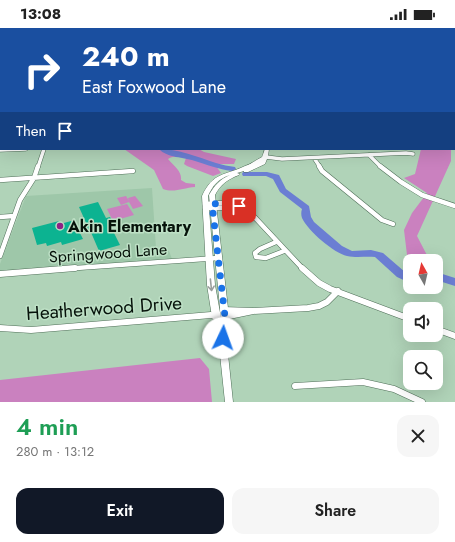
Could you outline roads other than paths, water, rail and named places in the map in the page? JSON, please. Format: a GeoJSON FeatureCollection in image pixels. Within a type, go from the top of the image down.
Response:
{"type":"FeatureCollection","features":[{"type":"Feature","properties":{"kind":"street"},"geometry":{"type":"LineString","coordinates":[[0,256],[14,216],[23,195],[34,178],[44,150]]}},
{"type":"Feature","properties":{"kind":"street"},"geometry":{"type":"LineString","coordinates":[[222,326],[214,315],[209,259],[209,206],[212,196],[220,183],[235,175],[256,168],[263,163],[268,150]]}},
{"type":"Feature","properties":{"kind":"street"},"geometry":{"type":"LineString","coordinates":[[266,157],[282,159],[413,154]]}},
{"type":"Feature","properties":{"kind":"street"},"geometry":{"type":"LineString","coordinates":[[369,155],[380,166],[415,191],[432,199],[455,206]]}},
{"type":"Feature","properties":{"kind":"street"},"geometry":{"type":"LineString","coordinates":[[314,158],[322,171],[382,220],[393,224]]}},
{"type":"Feature","properties":{"kind":"street"},"geometry":{"type":"LineString","coordinates":[[0,180],[133,171]]}},
{"type":"Feature","properties":{"kind":"street"},"geometry":{"type":"LineString","coordinates":[[209,206],[230,207],[248,212],[284,252],[319,283],[403,316]]}},
{"type":"Feature","properties":{"kind":"street"},"geometry":{"type":"LineString","coordinates":[[209,206],[218,258],[224,314],[222,326],[229,402]]}},
{"type":"Feature","properties":{"kind":"street"},"geometry":{"type":"LineString","coordinates":[[0,217],[14,216]]}},
{"type":"Feature","properties":{"kind":"street"},"geometry":{"type":"LineString","coordinates":[[276,242],[260,249],[255,253],[256,257],[266,258],[284,252]]}},
{"type":"Feature","properties":{"kind":"street","name":"Springwood Lane"},"geometry":{"type":"LineString","coordinates":[[0,274],[218,258]]}},
{"type":"Feature","properties":{"kind":"street","name":"Heatherwood Drive"},"geometry":{"type":"LineString","coordinates":[[0,328],[31,330],[253,311],[308,308],[319,306],[327,302],[338,291]]}},
{"type":"Feature","properties":{"kind":"street"},"geometry":{"type":"LineString","coordinates":[[443,332],[455,336]]}},
{"type":"Feature","properties":{"kind":"street"},"geometry":{"type":"LineString","coordinates":[[296,386],[363,382],[394,389],[422,402]]}},
{"type":"Feature","properties":{"kind":"waterway"},"geometry":{"type":"LineString","coordinates":[[164,150],[167,152],[198,159],[216,166],[232,169]]}},
{"type":"Feature","properties":{"kind":"waterway"},"geometry":{"type":"LineString","coordinates":[[246,174],[267,174],[276,177],[283,190],[306,208],[306,217],[311,224],[333,244],[348,253],[371,253],[379,255],[403,276]]}},
{"type":"Feature","properties":{"kind":"waterway"},"geometry":{"type":"LineString","coordinates":[[443,278],[455,282]]}},
{"type":"Feature","properties":{"kind":"place","name":"Akin Elementary"},"geometry":{"type":"Point","coordinates":[60,226]}}]}
